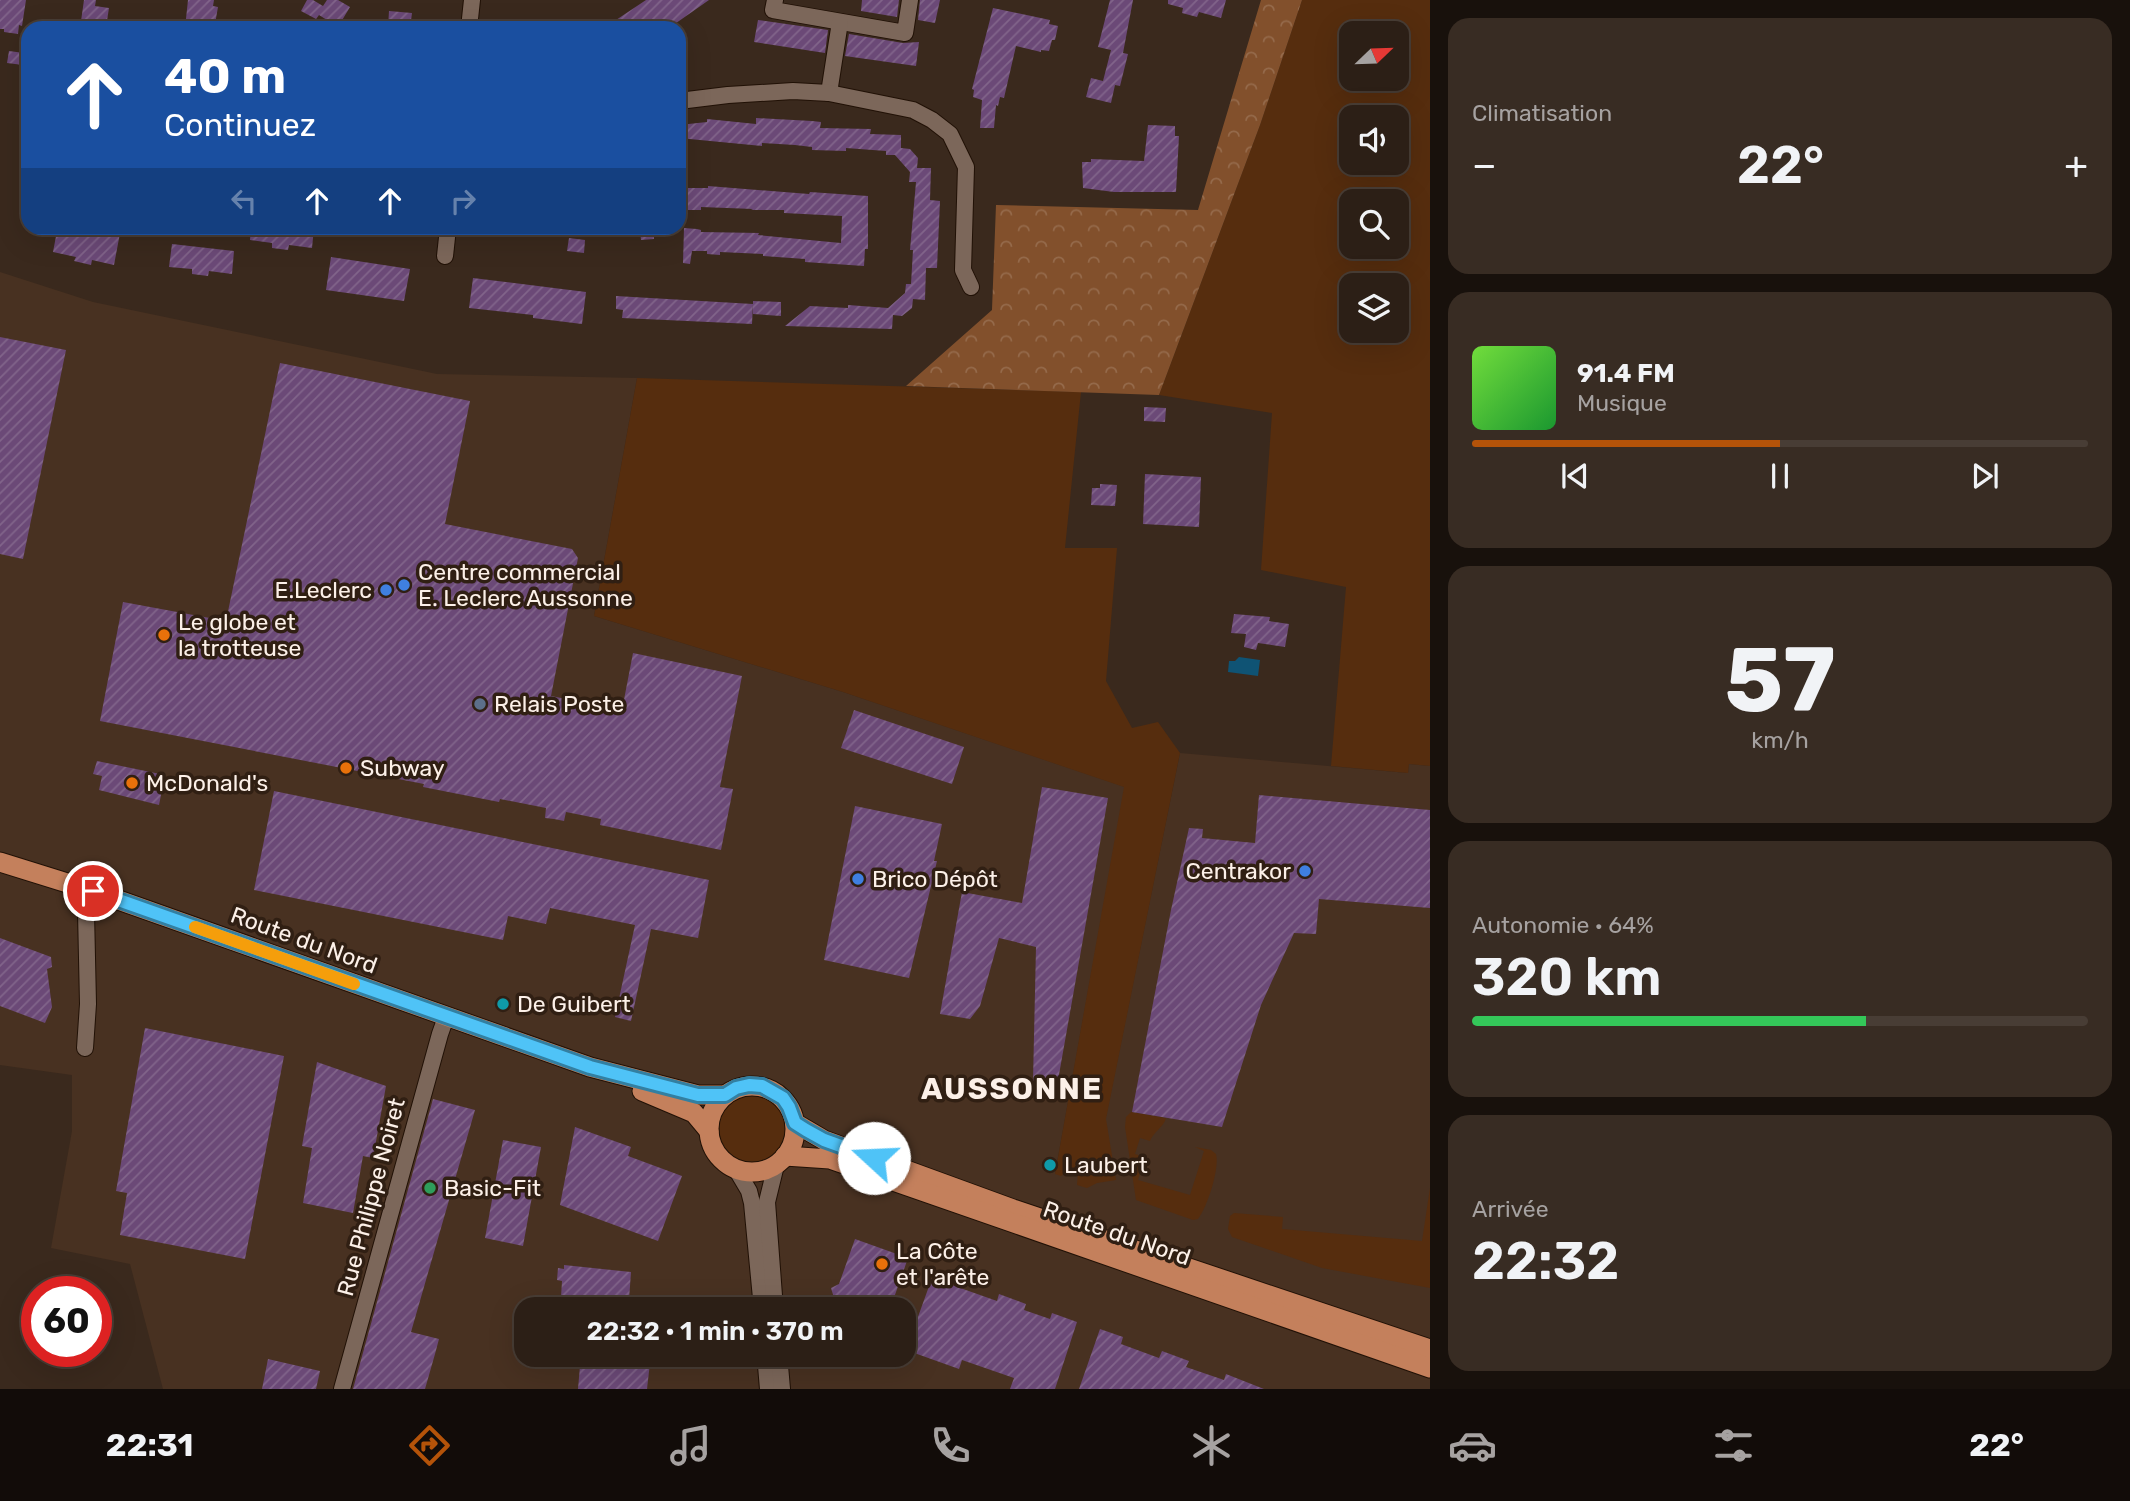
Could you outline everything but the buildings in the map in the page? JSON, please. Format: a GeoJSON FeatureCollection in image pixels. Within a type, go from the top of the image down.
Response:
{"type":"FeatureCollection","features":[{"type":"Feature","properties":{"kind":"main road","name":"Route du Nord"},"geometry":{"type":"LineString","coordinates":[[0,862],[93,891],[590,1067],[685,1108],[694,1113],[709,1131]]}},
{"type":"Feature","properties":{"kind":"main road","name":"Route du Nord"},"geometry":{"type":"LineString","coordinates":[[590,1067],[698,1095],[725,1095]]}},
{"type":"Feature","properties":{"kind":"main road"},"geometry":{"type":"LineString","coordinates":[[749,1085],[762,1086],[783,1098],[795,1123],[795,1135],[781,1160],[757,1172],[737,1169],[720,1158],[714,1150],[709,1131],[712,1111],[725,1095],[736,1088],[749,1085]]}},
{"type":"Feature","properties":{"kind":"main road","name":"Route du Nord"},"geometry":{"type":"LineString","coordinates":[[795,1123],[824,1140],[1013,1209],[1430,1349]]}},
{"type":"Feature","properties":{"kind":"main road","name":"Route du Nord"},"geometry":{"type":"LineString","coordinates":[[781,1160],[830,1159],[1430,1368]]}},
{"type":"Feature","properties":{"kind":"street"},"geometry":{"type":"LineString","coordinates":[[470,21],[472,0]]}},
{"type":"Feature","properties":{"kind":"street"},"geometry":{"type":"LineString","coordinates":[[775,0],[773,10],[905,33],[910,0]]}},
{"type":"Feature","properties":{"kind":"street"},"geometry":{"type":"LineString","coordinates":[[829,93],[840,22]]}},
{"type":"Feature","properties":{"kind":"street"},"geometry":{"type":"LineString","coordinates":[[686,100],[728,94],[829,93],[913,110],[932,120],[950,134],[966,167],[963,270],[971,287]]}},
{"type":"Feature","properties":{"kind":"street"},"geometry":{"type":"LineString","coordinates":[[445,256],[447,235]]}},
{"type":"Feature","properties":{"kind":"street"},"geometry":{"type":"LineString","coordinates":[[85,1048],[88,1004],[86,912],[93,891]]}},
{"type":"Feature","properties":{"kind":"street","name":"Rue Philippe Noiret"},"geometry":{"type":"LineString","coordinates":[[342,1389],[446,1017]]}},
{"type":"Feature","properties":{"kind":"street"},"geometry":{"type":"LineString","coordinates":[[774,1297],[767,1202],[781,1160]]}},
{"type":"Feature","properties":{"kind":"street"},"geometry":{"type":"LineString","coordinates":[[737,1169],[752,1203],[761,1297]]}},
{"type":"Feature","properties":{"kind":"street"},"geometry":{"type":"LineString","coordinates":[[766,1367],[768,1389]]}},
{"type":"Feature","properties":{"kind":"street"},"geometry":{"type":"LineString","coordinates":[[780,1367],[782,1389]]}},
{"type":"Feature","properties":{"kind":"shaded area"},"geometry":{"type":"Polygon","coordinates":[[[1302,0],[1430,0],[1430,766],[1409,764],[1408,773],[1331,766],[1346,587],[1261,570],[1272,413],[1159,395],[1260,125],[1302,0]]]}},
{"type":"Feature","properties":{"kind":"shaded area","name":"AUSSONNE"},"geometry":{"type":"Polygon","coordinates":[[[0,272],[93,302],[437,374],[637,378],[594,616],[843,692],[1125,787],[1055,1174],[1069,1169],[1079,1172],[1092,1185],[1180,753],[1408,773],[1409,764],[1430,766],[1430,1389],[163,1389],[130,1264],[51,1248],[72,1131],[72,1075],[0,1065],[0,272]]]}},
{"type":"Feature","properties":{"kind":"shaded area"},"geometry":{"type":"Polygon","coordinates":[[[637,378],[1081,392],[1065,548],[1117,548],[1106,681],[1132,728],[1158,722],[1180,753],[1106,1119],[1116,1180],[1097,1183],[1087,1188],[1077,1185],[1078,1172],[1069,1169],[1061,1176],[1055,1174],[1124,787],[843,692],[594,616],[637,378]]]}},
{"type":"Feature","properties":{"kind":"shaded area"},"geometry":{"type":"Polygon","coordinates":[[[745,1095],[759,1095],[771,1100],[781,1110],[786,1129],[781,1148],[771,1158],[759,1163],[745,1163],[733,1158],[723,1148],[718,1136],[718,1122],[723,1110],[733,1100],[745,1095]]]}},
{"type":"Feature","properties":{"kind":"shaded area"},"geometry":{"type":"Polygon","coordinates":[[[1131,1112],[1166,1118],[1150,1141],[1140,1138],[1135,1154],[1145,1157],[1138,1180],[1190,1195],[1204,1151],[1195,1147],[1211,1150],[1216,1154],[1212,1188],[1198,1219],[1193,1220],[1136,1200],[1125,1127],[1126,1117],[1131,1112]]]}},
{"type":"Feature","properties":{"kind":"shaded area"},"geometry":{"type":"Polygon","coordinates":[[[1430,1188],[1430,1288],[1322,1268],[1232,1237],[1228,1229],[1230,1216],[1234,1213],[1283,1217],[1282,1229],[1422,1241],[1430,1188]]]}},
{"type":"Feature","properties":{"kind":"green space"},"geometry":{"type":"Polygon","coordinates":[[[1261,0],[1302,0],[1260,125],[1159,395],[906,386],[992,310],[996,205],[1198,210],[1261,0]]]}},
{"type":"Feature","properties":{"kind":"water"},"geometry":{"type":"Polygon","coordinates":[[[1239,657],[1260,660],[1258,676],[1228,672],[1229,661],[1235,661],[1239,657]]]}},
{"type":"Feature","properties":{"kind":"slow traffic"},"geometry":{"type":"LineString","coordinates":[[195,927],[354,984]]}},
{"type":"Feature","properties":{"kind":"place","name":"Centre commercial E. Leclerc Aussonne"},"geometry":{"type":"Point","coordinates":[404,585]}},
{"type":"Feature","properties":{"kind":"place","name":"E.Leclerc"},"geometry":{"type":"Point","coordinates":[386,590]}},
{"type":"Feature","properties":{"kind":"place","name":"Le globe et la trotteuse"},"geometry":{"type":"Point","coordinates":[164,635]}},
{"type":"Feature","properties":{"kind":"place","name":"Relais Poste"},"geometry":{"type":"Point","coordinates":[480,704]}},
{"type":"Feature","properties":{"kind":"place","name":"Subway"},"geometry":{"type":"Point","coordinates":[346,768]}},
{"type":"Feature","properties":{"kind":"place","name":"McDonald's"},"geometry":{"type":"Point","coordinates":[132,783]}},
{"type":"Feature","properties":{"kind":"place","name":"Centrakor"},"geometry":{"type":"Point","coordinates":[1305,871]}},
{"type":"Feature","properties":{"kind":"place","name":"Brico Dépôt"},"geometry":{"type":"Point","coordinates":[858,879]}},
{"type":"Feature","properties":{"kind":"place","name":"De Guibert"},"geometry":{"type":"Point","coordinates":[503,1004]}},
{"type":"Feature","properties":{"kind":"place","name":"Laubert"},"geometry":{"type":"Point","coordinates":[1050,1165]}},
{"type":"Feature","properties":{"kind":"place","name":"Basic-Fit"},"geometry":{"type":"Point","coordinates":[430,1188]}},
{"type":"Feature","properties":{"kind":"place","name":"La Côte et l'arête"},"geometry":{"type":"Point","coordinates":[882,1264]}},
{"type":"Feature","properties":{"kind":"district","name":"AUSSONNE"},"geometry":{"type":"Point","coordinates":[1012,1089]}},
{"type":"Feature","properties":{"kind":"route"},"geometry":{"type":"LineString","coordinates":[[93,891],[590,1067],[698,1095],[725,1095],[736,1088],[762,1086],[783,1098],[795,1123],[815,1136],[874,1158]]}}]}
